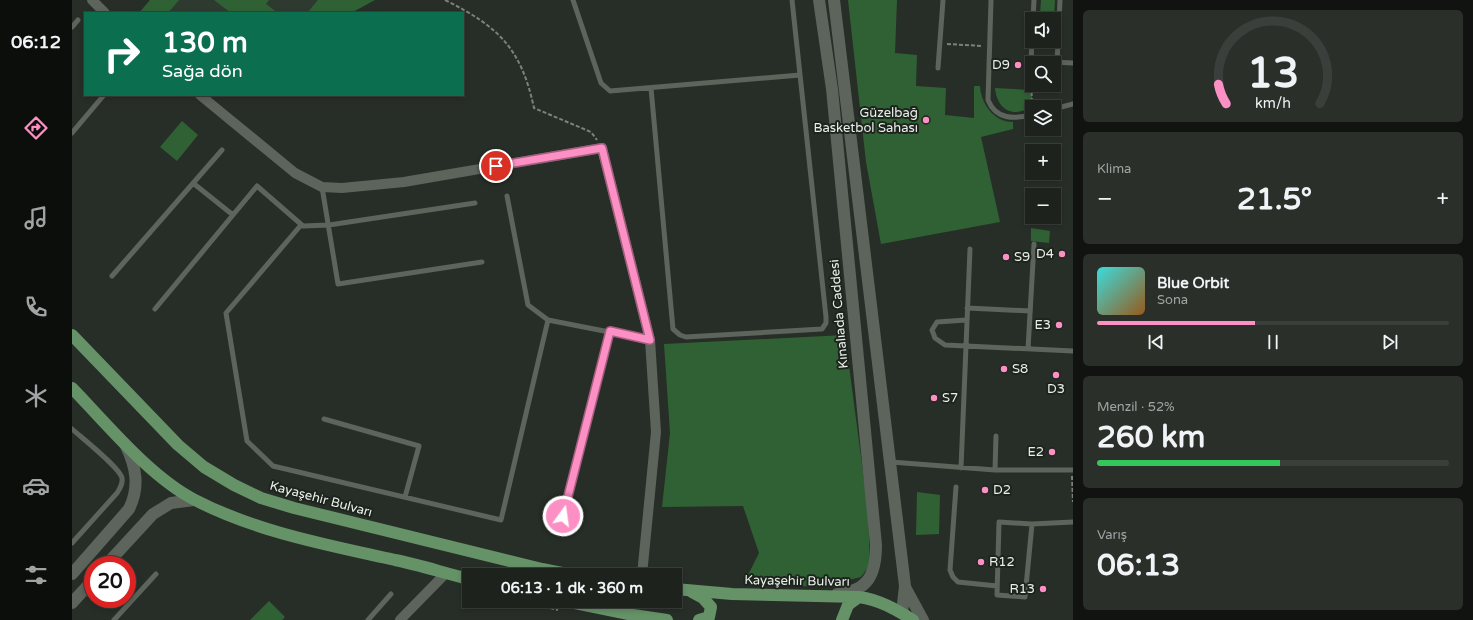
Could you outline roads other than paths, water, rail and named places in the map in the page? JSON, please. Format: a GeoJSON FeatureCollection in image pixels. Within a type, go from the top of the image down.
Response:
{"type":"FeatureCollection","features":[{"type":"Feature","properties":{"kind":"main road","name":"Kınalıada Caddesi"},"geometry":{"type":"LineString","coordinates":[[819,0],[832,89],[876,545],[876,563],[872,577]]}},
{"type":"Feature","properties":{"kind":"main road"},"geometry":{"type":"LineString","coordinates":[[834,0],[905,586],[901,616]]}},
{"type":"Feature","properties":{"kind":"main road","name":"Kayaşehir Bulvarı"},"geometry":{"type":"LineString","coordinates":[[72,336],[178,445],[204,467],[234,485],[261,498],[294,508],[538,568]]}},
{"type":"Feature","properties":{"kind":"main road"},"geometry":{"type":"LineString","coordinates":[[72,388],[145,463],[194,500],[249,523],[311,541],[399,560],[462,577]]}},
{"type":"Feature","properties":{"kind":"main road"},"geometry":{"type":"LineString","coordinates":[[72,574],[129,509],[134,501],[136,478],[134,464],[124,441]]}},
{"type":"Feature","properties":{"kind":"main road"},"geometry":{"type":"LineString","coordinates":[[114,556],[153,514],[171,503],[194,500]]}},
{"type":"Feature","properties":{"kind":"main road"},"geometry":{"type":"LineString","coordinates":[[828,595],[848,593],[872,577]]}},
{"type":"Feature","properties":{"kind":"main road"},"geometry":{"type":"LineString","coordinates":[[842,620],[848,604],[858,597],[872,577]]}},
{"type":"Feature","properties":{"kind":"main road"},"geometry":{"type":"LineString","coordinates":[[905,586],[923,620]]}},
{"type":"Feature","properties":{"kind":"main road"},"geometry":{"type":"LineString","coordinates":[[72,603],[84,590]]}},
{"type":"Feature","properties":{"kind":"main road","name":"Kayaşehir Bulvarı"},"geometry":{"type":"LineString","coordinates":[[682,590],[732,594],[828,595],[874,599],[901,616],[913,620]]}},
{"type":"Feature","properties":{"kind":"main road"},"geometry":{"type":"LineString","coordinates":[[687,590],[703,598],[711,607],[709,616],[699,620]]}},
{"type":"Feature","properties":{"kind":"main road"},"geometry":{"type":"LineString","coordinates":[[593,608],[632,618],[667,620]]}},
{"type":"Feature","properties":{"kind":"street"},"geometry":{"type":"LineString","coordinates":[[92,0],[104,12]]}},
{"type":"Feature","properties":{"kind":"street"},"geometry":{"type":"LineString","coordinates":[[201,96],[296,173],[322,187],[342,188],[404,182],[602,148],[650,340],[656,432],[643,568]]}},
{"type":"Feature","properties":{"kind":"street"},"geometry":{"type":"LineString","coordinates":[[400,620],[446,573]]}},
{"type":"Feature","properties":{"kind":"lane"},"geometry":{"type":"LineString","coordinates":[[574,0],[603,87],[614,92],[800,75]]}},
{"type":"Feature","properties":{"kind":"lane"},"geometry":{"type":"LineString","coordinates":[[651,88],[673,329],[680,335],[686,337],[820,330],[824,327],[826,317],[792,0]]}},
{"type":"Feature","properties":{"kind":"lane"},"geometry":{"type":"LineString","coordinates":[[938,68],[943,0]]}},
{"type":"Feature","properties":{"kind":"lane"},"geometry":{"type":"LineString","coordinates":[[991,0],[989,104],[997,112],[1007,117],[1015,118],[1025,116]]}},
{"type":"Feature","properties":{"kind":"lane"},"geometry":{"type":"LineString","coordinates":[[1033,12],[1034,0]]}},
{"type":"Feature","properties":{"kind":"lane"},"geometry":{"type":"LineString","coordinates":[[1057,56],[1060,0]]}},
{"type":"Feature","properties":{"kind":"lane"},"geometry":{"type":"LineString","coordinates":[[72,27],[78,20]]}},
{"type":"Feature","properties":{"kind":"lane"},"geometry":{"type":"LineString","coordinates":[[1061,63],[1073,63]]}},
{"type":"Feature","properties":{"kind":"lane"},"geometry":{"type":"LineString","coordinates":[[72,133],[103,96]]}},
{"type":"Feature","properties":{"kind":"lane"},"geometry":{"type":"LineString","coordinates":[[1061,107],[1073,104]]}},
{"type":"Feature","properties":{"kind":"lane"},"geometry":{"type":"LineString","coordinates":[[112,276],[222,150]]}},
{"type":"Feature","properties":{"kind":"lane"},"geometry":{"type":"LineString","coordinates":[[193,183],[233,215]]}},
{"type":"Feature","properties":{"kind":"lane"},"geometry":{"type":"LineString","coordinates":[[155,309],[257,186],[301,225],[329,225],[475,202]]}},
{"type":"Feature","properties":{"kind":"lane"},"geometry":{"type":"LineString","coordinates":[[322,187],[338,284],[482,262]]}},
{"type":"Feature","properties":{"kind":"lane"},"geometry":{"type":"LineString","coordinates":[[507,196],[528,305],[548,320],[650,340]]}},
{"type":"Feature","properties":{"kind":"lane"},"geometry":{"type":"LineString","coordinates":[[301,225],[226,313],[247,441],[273,466],[501,520],[548,320]]}},
{"type":"Feature","properties":{"kind":"lane"},"geometry":{"type":"LineString","coordinates":[[1028,349],[1034,244]]}},
{"type":"Feature","properties":{"kind":"lane"},"geometry":{"type":"LineString","coordinates":[[961,468],[970,249]]}},
{"type":"Feature","properties":{"kind":"lane"},"geometry":{"type":"LineString","coordinates":[[967,308],[1030,311]]}},
{"type":"Feature","properties":{"kind":"lane"},"geometry":{"type":"LineString","coordinates":[[966,320],[937,322],[932,330],[935,338],[945,345],[1073,351]]}},
{"type":"Feature","properties":{"kind":"lane"},"geometry":{"type":"LineString","coordinates":[[560,531],[610,331]]}},
{"type":"Feature","properties":{"kind":"lane"},"geometry":{"type":"LineString","coordinates":[[324,419],[419,446],[405,497]]}},
{"type":"Feature","properties":{"kind":"lane"},"geometry":{"type":"LineString","coordinates":[[72,429],[116,468],[122,478],[122,486],[118,493],[72,543]]}},
{"type":"Feature","properties":{"kind":"lane"},"geometry":{"type":"LineString","coordinates":[[995,470],[996,436]]}},
{"type":"Feature","properties":{"kind":"lane"},"geometry":{"type":"LineString","coordinates":[[891,462],[995,470],[1073,470]]}},
{"type":"Feature","properties":{"kind":"lane"},"geometry":{"type":"LineString","coordinates":[[956,487],[950,570],[953,577],[958,582],[997,586]]}},
{"type":"Feature","properties":{"kind":"lane"},"geometry":{"type":"LineString","coordinates":[[1032,524],[1025,597],[997,595],[1000,522],[1032,524],[1073,522]]}},
{"type":"Feature","properties":{"kind":"lane"},"geometry":{"type":"LineString","coordinates":[[114,620],[156,574]]}},
{"type":"Feature","properties":{"kind":"lane"},"geometry":{"type":"LineString","coordinates":[[368,620],[391,594]]}},
{"type":"Feature","properties":{"kind":"place","name":"D9"},"geometry":{"type":"Point","coordinates":[1018,65]}},
{"type":"Feature","properties":{"kind":"place","name":"Güzelbağ Basketbol Sahası"},"geometry":{"type":"Point","coordinates":[926,120]}},
{"type":"Feature","properties":{"kind":"place","name":"D4"},"geometry":{"type":"Point","coordinates":[1062,254]}},
{"type":"Feature","properties":{"kind":"place","name":"S9"},"geometry":{"type":"Point","coordinates":[1006,257]}},
{"type":"Feature","properties":{"kind":"place","name":"E3"},"geometry":{"type":"Point","coordinates":[1059,325]}},
{"type":"Feature","properties":{"kind":"place","name":"S8"},"geometry":{"type":"Point","coordinates":[1004,369]}},
{"type":"Feature","properties":{"kind":"place","name":"D3"},"geometry":{"type":"Point","coordinates":[1056,375]}},
{"type":"Feature","properties":{"kind":"place","name":"S7"},"geometry":{"type":"Point","coordinates":[934,398]}},
{"type":"Feature","properties":{"kind":"place","name":"E2"},"geometry":{"type":"Point","coordinates":[1052,452]}},
{"type":"Feature","properties":{"kind":"place","name":"D2"},"geometry":{"type":"Point","coordinates":[985,490]}},
{"type":"Feature","properties":{"kind":"place","name":"R12"},"geometry":{"type":"Point","coordinates":[981,562]}},
{"type":"Feature","properties":{"kind":"place","name":"R13"},"geometry":{"type":"Point","coordinates":[1043,589]}}]}
